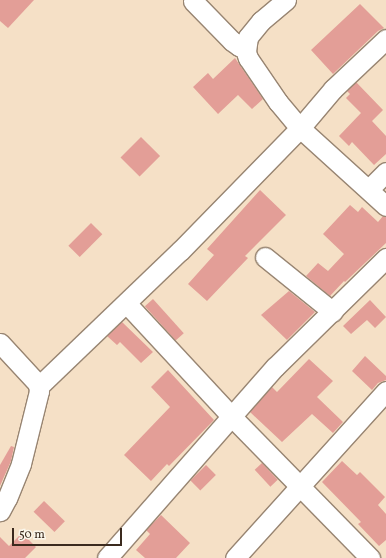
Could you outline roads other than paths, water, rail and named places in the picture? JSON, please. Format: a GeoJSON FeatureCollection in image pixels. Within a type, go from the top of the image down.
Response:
{"type":"FeatureCollection","features":[{"type":"Feature","properties":{"kind":"street"},"geometry":{"type":"LineString","coordinates":[[286,0],[261,21],[248,37],[246,48],[248,58],[278,102],[300,128],[386,206]]}},
{"type":"Feature","properties":{"kind":"street"},"geometry":{"type":"LineString","coordinates":[[193,1],[232,41],[239,46],[246,48]]}},
{"type":"Feature","properties":{"kind":"street"},"geometry":{"type":"LineString","coordinates":[[0,511],[21,464],[35,412],[39,386],[127,304],[180,251],[300,128],[333,89],[386,39]]}},
{"type":"Feature","properties":{"kind":"street"},"geometry":{"type":"LineString","coordinates":[[369,189],[386,172]]}},
{"type":"Feature","properties":{"kind":"street"},"geometry":{"type":"LineString","coordinates":[[265,257],[333,312]]}},
{"type":"Feature","properties":{"kind":"street"},"geometry":{"type":"LineString","coordinates":[[107,558],[275,367],[333,312],[386,258]]}},
{"type":"Feature","properties":{"kind":"street"},"geometry":{"type":"LineString","coordinates":[[127,304],[231,416],[302,486],[370,558]]}},
{"type":"Feature","properties":{"kind":"street"},"geometry":{"type":"LineString","coordinates":[[0,343],[39,386]]}},
{"type":"Feature","properties":{"kind":"street"},"geometry":{"type":"LineString","coordinates":[[235,558],[302,486],[386,391]]}}]}
